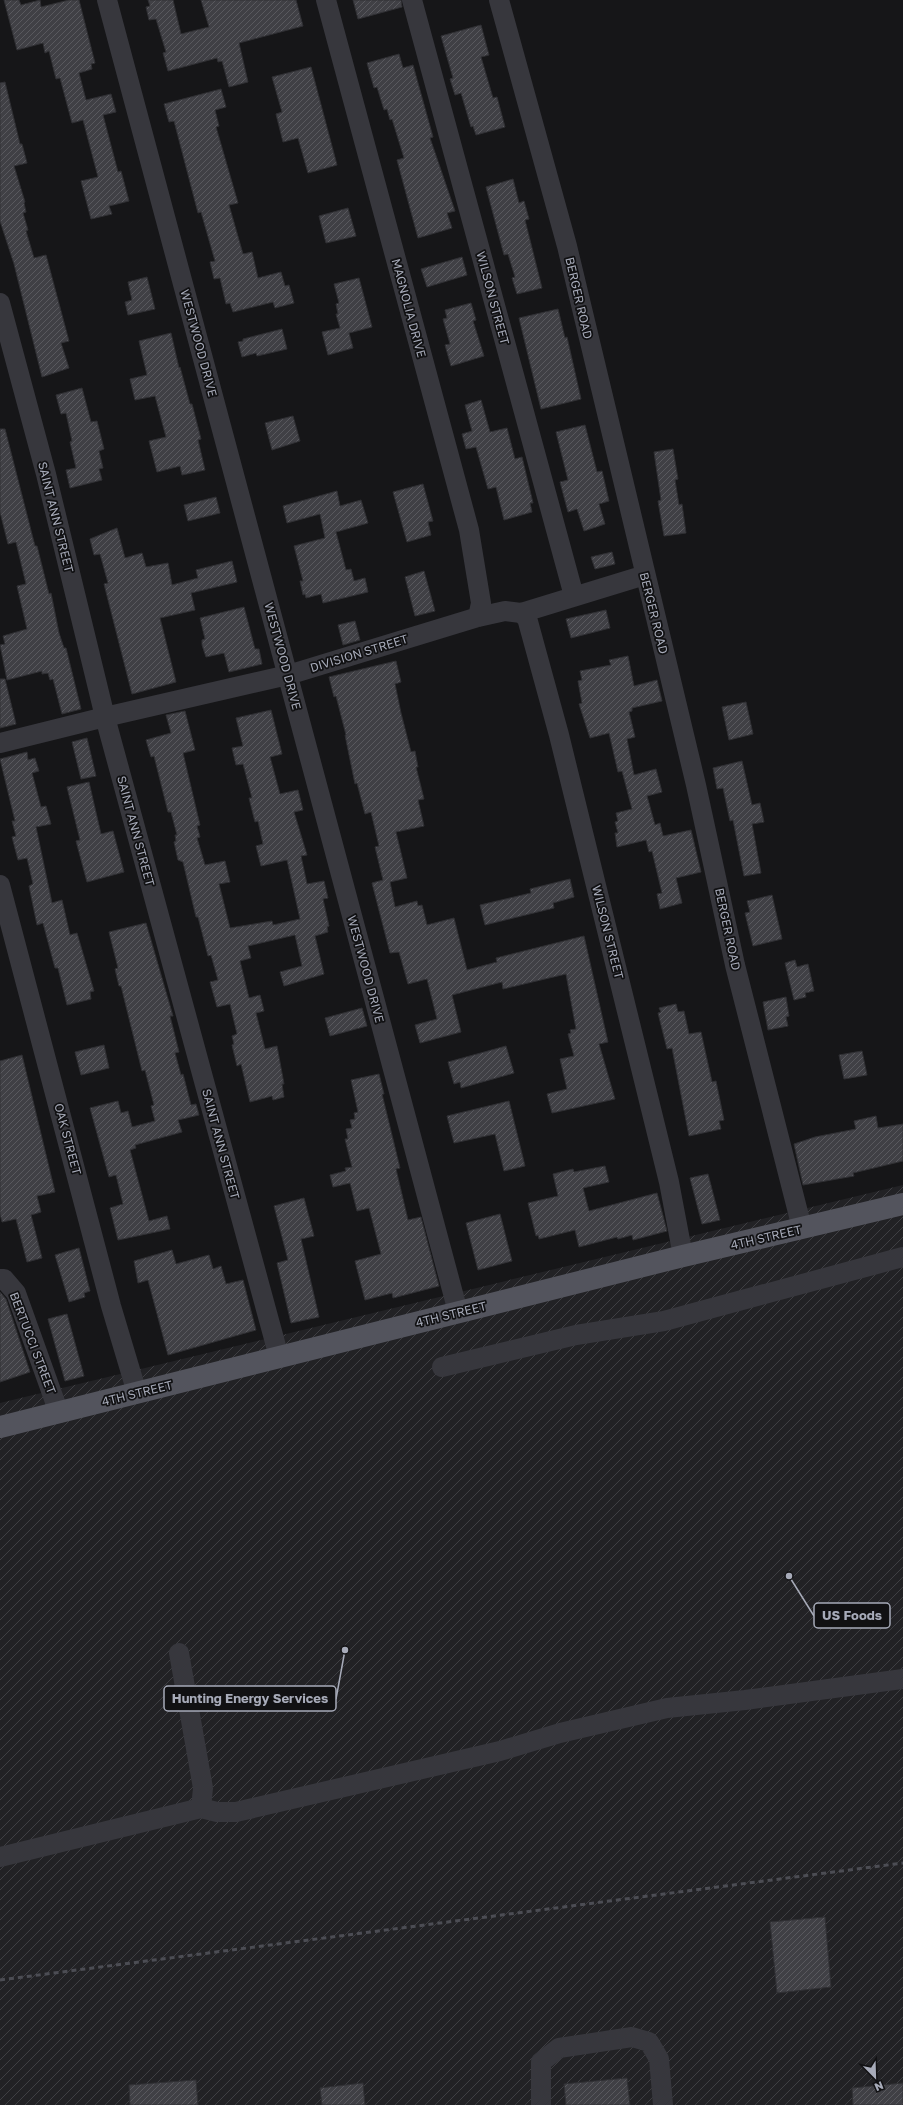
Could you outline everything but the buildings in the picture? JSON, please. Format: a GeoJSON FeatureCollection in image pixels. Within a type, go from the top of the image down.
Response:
{"type":"FeatureCollection","features":[{"type":"Feature","properties":{"kind":"main road","name":"4TH STREET"},"geometry":{"type":"LineString","coordinates":[[0,1427],[683,1256],[903,1204]]}},
{"type":"Feature","properties":{"kind":"street","name":"WESTWOOD DRIVE"},"geometry":{"type":"LineString","coordinates":[[107,0],[458,1312]]}},
{"type":"Feature","properties":{"kind":"street","name":"MAGNOLIA DRIVE"},"geometry":{"type":"LineString","coordinates":[[326,0],[469,530],[481,603],[478,617]]}},
{"type":"Feature","properties":{"kind":"street","name":"WILSON STREET"},"geometry":{"type":"LineString","coordinates":[[412,0],[574,596]]}},
{"type":"Feature","properties":{"kind":"street","name":"BERGER ROAD"},"geometry":{"type":"LineString","coordinates":[[499,0],[567,246],[696,785],[735,964],[802,1228]]}},
{"type":"Feature","properties":{"kind":"street","name":"SAINT ANN STREET"},"geometry":{"type":"LineString","coordinates":[[0,303],[46,474],[104,717],[279,1357]]}},
{"type":"Feature","properties":{"kind":"street","name":"DIVISION STREET"},"geometry":{"type":"LineString","coordinates":[[0,743],[104,717],[288,675],[478,617],[505,611],[521,613],[645,575]]}},
{"type":"Feature","properties":{"kind":"street","name":"WILSON STREET"},"geometry":{"type":"LineString","coordinates":[[521,613],[526,618],[559,735],[669,1182],[683,1256]]}},
{"type":"Feature","properties":{"kind":"street","name":"OAK STREET"},"geometry":{"type":"LineString","coordinates":[[0,885],[111,1306],[137,1393]]}},
{"type":"Feature","properties":{"kind":"street"},"geometry":{"type":"LineString","coordinates":[[442,1367],[576,1335],[664,1322],[903,1256]]}},
{"type":"Feature","properties":{"kind":"street","name":"BERTUCCI STREET"},"geometry":{"type":"LineString","coordinates":[[0,1278],[4,1279],[16,1293],[60,1413]]}},
{"type":"Feature","properties":{"kind":"street"},"geometry":{"type":"LineString","coordinates":[[179,1653],[203,1788],[201,1808]]}},
{"type":"Feature","properties":{"kind":"street"},"geometry":{"type":"LineString","coordinates":[[0,1857],[201,1808],[217,1812],[236,1812],[500,1751],[560,1733],[667,1708],[745,1700],[903,1680]]}},
{"type":"Feature","properties":{"kind":"street"},"geometry":{"type":"LineString","coordinates":[[541,2105],[540,2062],[559,2048],[632,2037],[650,2042],[659,2058],[663,2105]]}},
{"type":"Feature","properties":{"kind":"shaded area"},"geometry":{"type":"Polygon","coordinates":[[[903,1185],[903,2105],[0,2105],[0,1403],[903,1185]]]}},
{"type":"Feature","properties":{"kind":"railway"},"geometry":{"type":"LineString","coordinates":[[0,1980],[903,1863]]}},
{"type":"Feature","properties":{"kind":"place","name":"US Foods"},"geometry":{"type":"Point","coordinates":[789,1576]}},
{"type":"Feature","properties":{"kind":"place","name":"Hunting Energy Services"},"geometry":{"type":"Point","coordinates":[345,1650]}}]}
